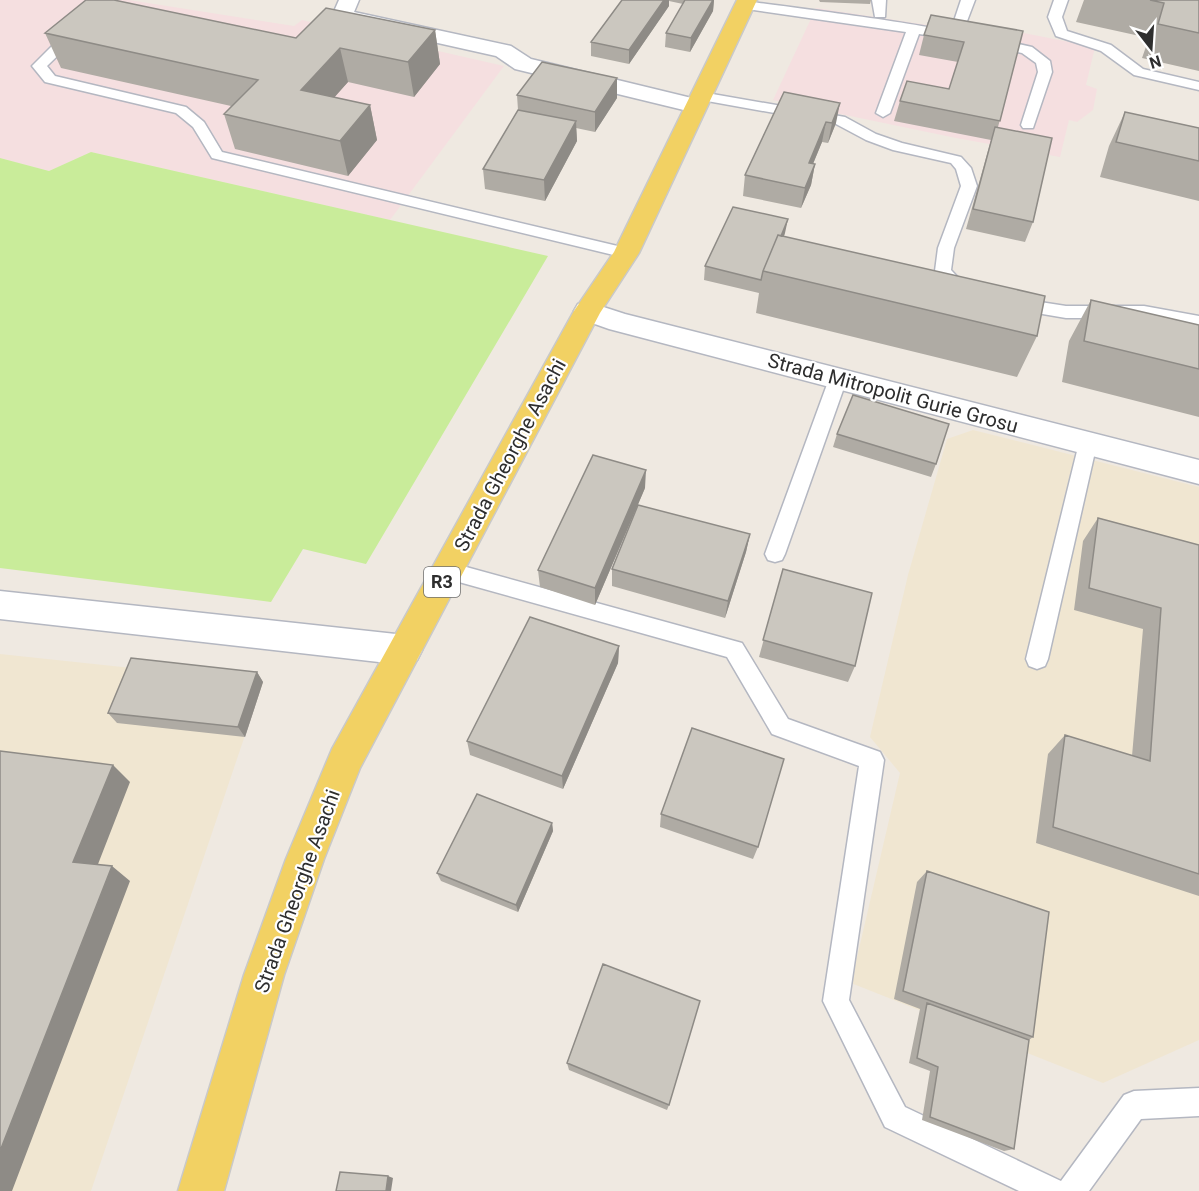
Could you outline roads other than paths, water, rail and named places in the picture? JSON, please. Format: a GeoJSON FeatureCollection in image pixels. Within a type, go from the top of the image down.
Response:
{"type":"FeatureCollection","features":[{"type":"Feature","properties":{"kind":"main road","name":"Strada Gheorghe Asachi"},"geometry":{"type":"LineString","coordinates":[[201,1191],[264,975],[305,859],[345,760],[588,311],[626,253],[746,2]]}},
{"type":"Feature","properties":{"kind":"street"},"geometry":{"type":"LineString","coordinates":[[350,0],[342,16],[503,51],[523,64],[699,101]]}},
{"type":"Feature","properties":{"kind":"street","name":"Strada Mitropolit Gurie Grosu"},"geometry":{"type":"LineString","coordinates":[[588,311],[838,379],[1199,472]]}},
{"type":"Feature","properties":{"kind":"street"},"geometry":{"type":"LineString","coordinates":[[0,605],[405,650]]}},
{"type":"Feature","properties":{"kind":"lane"},"geometry":{"type":"LineString","coordinates":[[783,0],[959,26],[968,0]]}},
{"type":"Feature","properties":{"kind":"lane"},"geometry":{"type":"LineString","coordinates":[[879,0],[880,14]]}},
{"type":"Feature","properties":{"kind":"lane"},"geometry":{"type":"LineString","coordinates":[[1061,0],[1055,17],[1061,33],[1111,50],[1122,59],[1124,64],[1137,71],[1199,86]]}},
{"type":"Feature","properties":{"kind":"lane"},"geometry":{"type":"LineString","coordinates":[[746,2],[973,38],[1027,50],[1043,61],[1046,72],[1028,125]]}},
{"type":"Feature","properties":{"kind":"lane"},"geometry":{"type":"LineString","coordinates":[[83,23],[39,66],[44,74],[50,78],[181,110],[199,125],[205,138],[218,155],[626,253]]}},
{"type":"Feature","properties":{"kind":"lane"},"geometry":{"type":"LineString","coordinates":[[883,113],[914,28]]}},
{"type":"Feature","properties":{"kind":"lane"},"geometry":{"type":"LineString","coordinates":[[699,101],[840,120],[871,137],[898,147],[956,160],[963,168],[969,186],[946,248],[943,272],[959,290],[980,296]]}},
{"type":"Feature","properties":{"kind":"lane"},"geometry":{"type":"LineString","coordinates":[[1000,301],[1066,312],[1144,312],[1199,322]]}},
{"type":"Feature","properties":{"kind":"lane"},"geometry":{"type":"LineString","coordinates":[[775,554],[838,379]]}},
{"type":"Feature","properties":{"kind":"lane"},"geometry":{"type":"LineString","coordinates":[[1036,659],[1088,444]]}},
{"type":"Feature","properties":{"kind":"lane"},"geometry":{"type":"LineString","coordinates":[[448,571],[734,650],[780,727],[872,760],[836,1001],[895,1117],[1052,1191]]}},
{"type":"Feature","properties":{"kind":"lane"},"geometry":{"type":"LineString","coordinates":[[1071,1191],[1134,1105],[1199,1102]]}}]}
